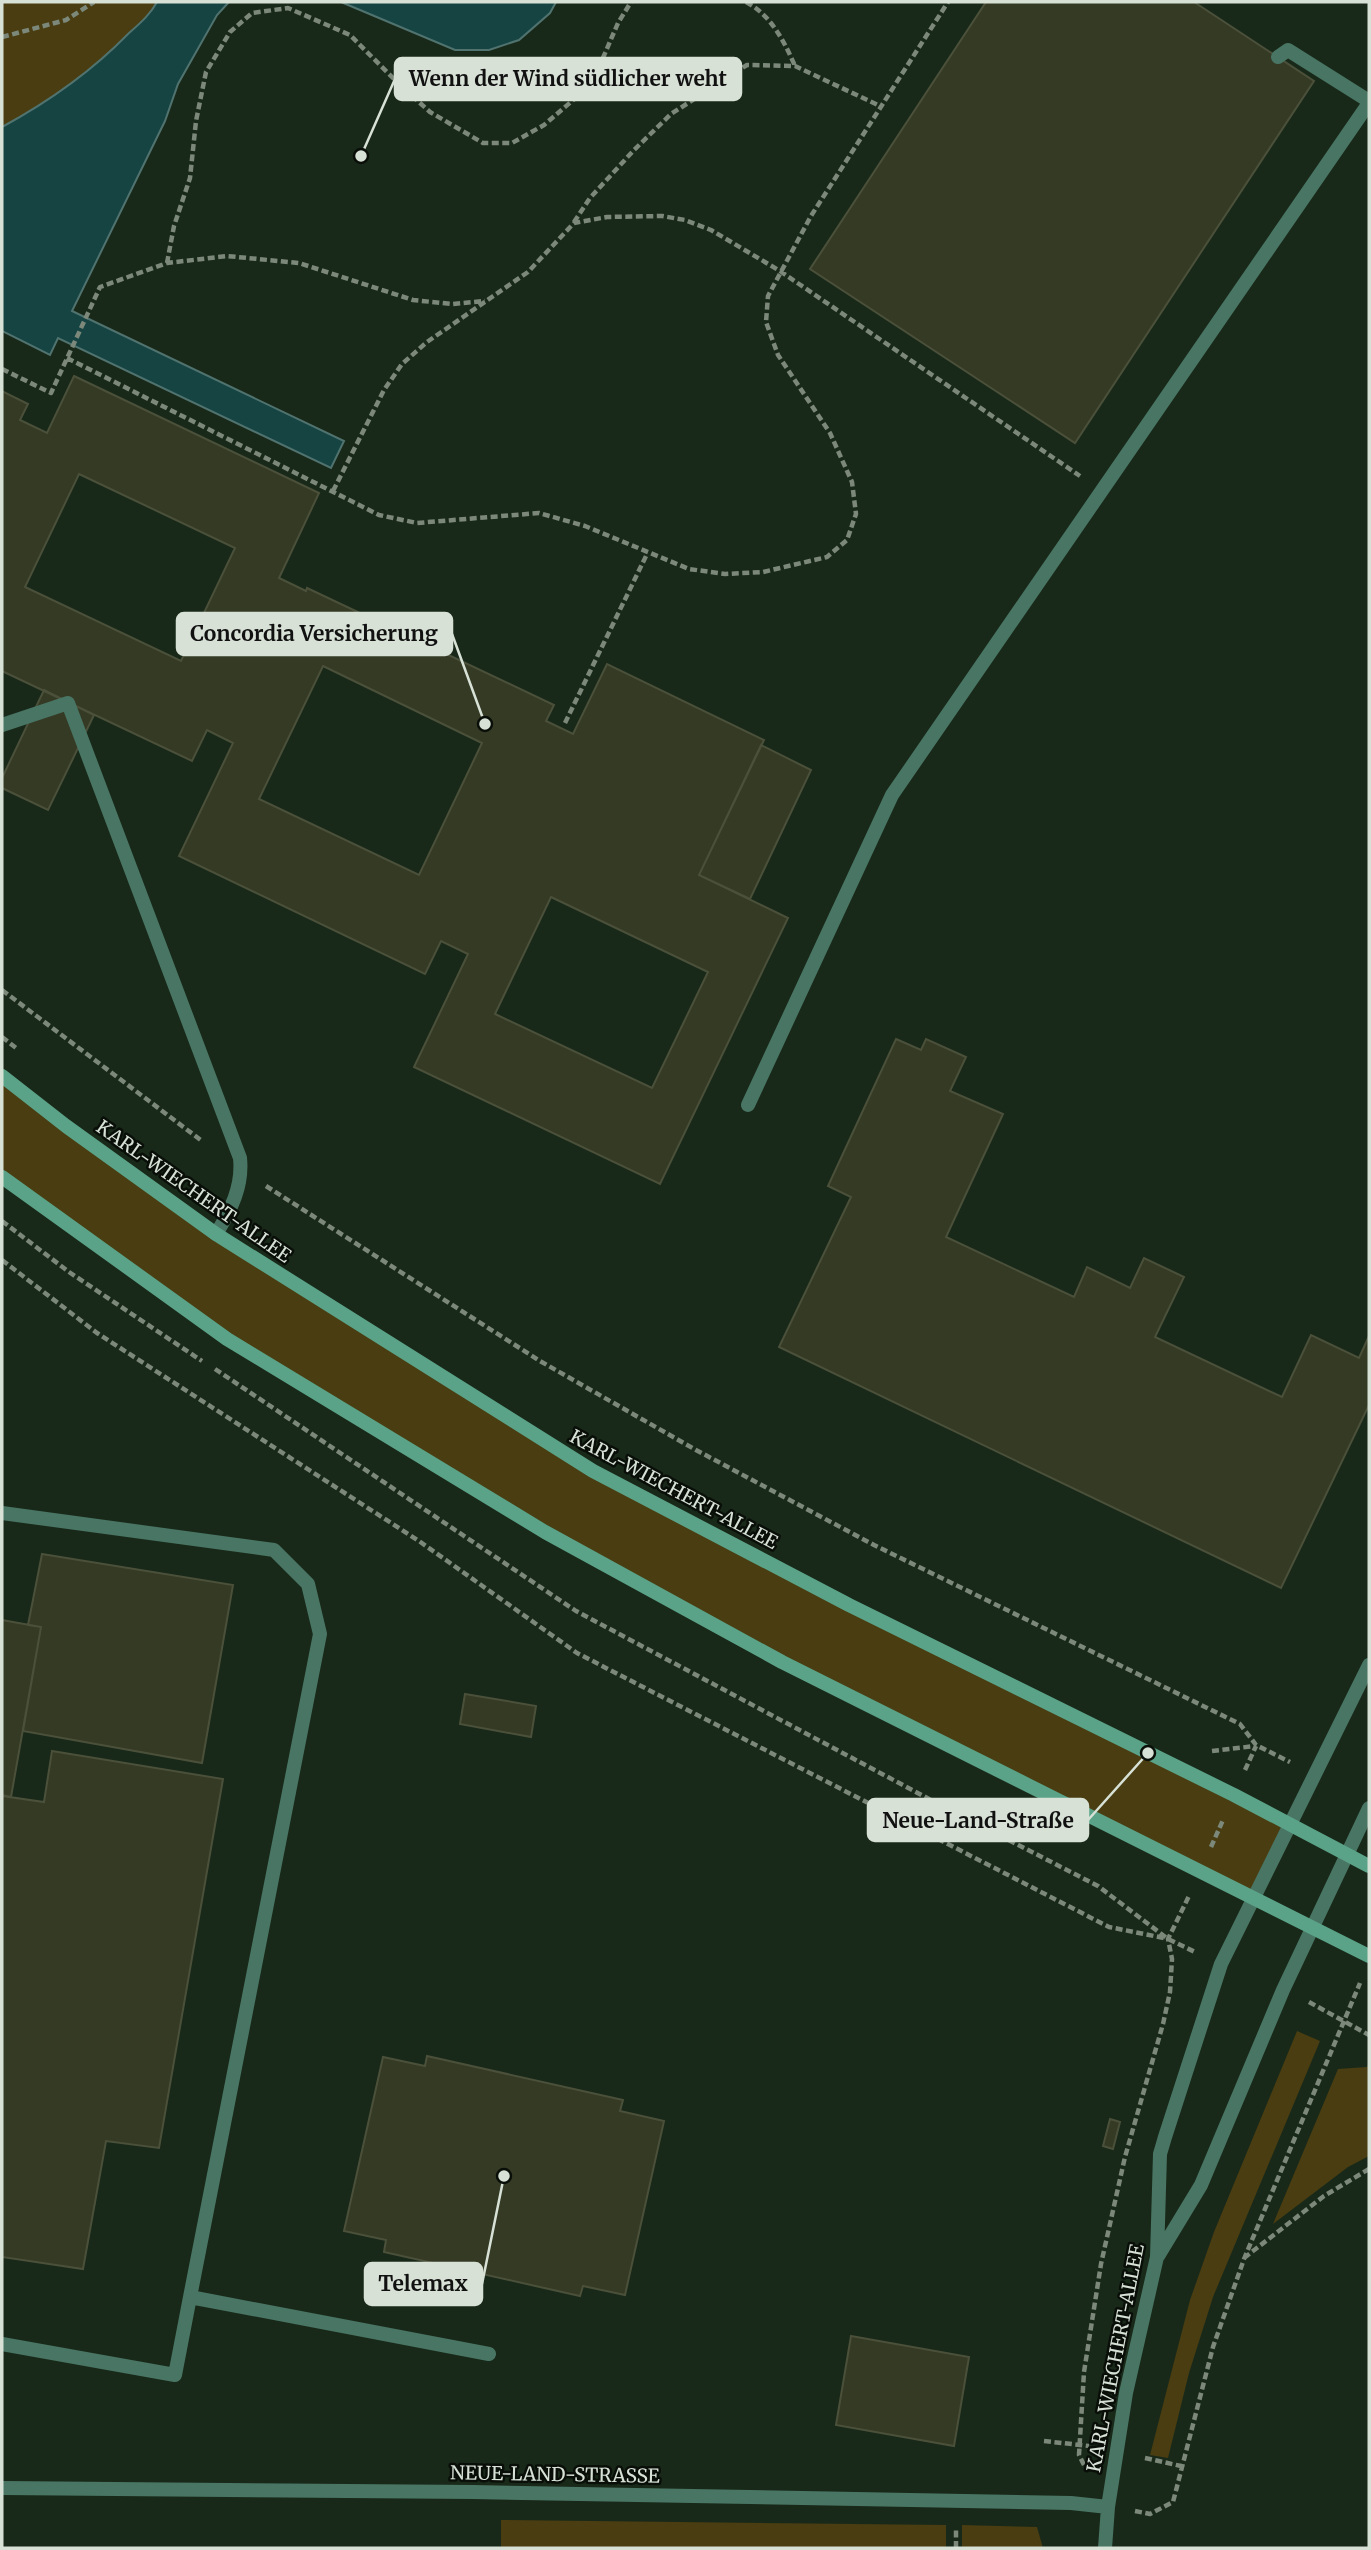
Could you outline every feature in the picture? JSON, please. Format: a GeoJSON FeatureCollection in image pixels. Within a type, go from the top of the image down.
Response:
{"type":"FeatureCollection","features":[{"type":"Feature","properties":{"kind":"main road","name":"KARL-WIECHERT-ALLEE"},"geometry":{"type":"LineString","coordinates":[[2,1076],[66,1126],[216,1234],[593,1471],[849,1605],[1234,1795],[1369,1866]]}},
{"type":"Feature","properties":{"kind":"main road"},"geometry":{"type":"LineString","coordinates":[[2,1177],[227,1339],[545,1532],[782,1662],[1369,1956]]}},
{"type":"Feature","properties":{"kind":"street"},"geometry":{"type":"LineString","coordinates":[[748,1105],[892,795],[1369,102],[1289,50],[1278,57]]}},
{"type":"Feature","properties":{"kind":"street"},"geometry":{"type":"LineString","coordinates":[[2,725],[68,703],[240,1158],[241,1171],[233,1208],[216,1234]]}},
{"type":"Feature","properties":{"kind":"street"},"geometry":{"type":"LineString","coordinates":[[2,1513],[274,1550],[308,1584],[320,1634],[175,2375],[2,2344]]}},
{"type":"Feature","properties":{"kind":"street"},"geometry":{"type":"LineString","coordinates":[[1252,1898],[1369,1665]]}},
{"type":"Feature","properties":{"kind":"street"},"geometry":{"type":"LineString","coordinates":[[1157,2257],[1201,2185],[1264,2033],[1369,1808]]}},
{"type":"Feature","properties":{"kind":"street","name":"KARL-WIECHERT-ALLEE"},"geometry":{"type":"LineString","coordinates":[[1105,2548],[1108,2507],[1126,2393],[1157,2257],[1160,2154],[1221,1964],[1252,1898]]}},
{"type":"Feature","properties":{"kind":"street"},"geometry":{"type":"LineString","coordinates":[[190,2298],[489,2354]]}},
{"type":"Feature","properties":{"kind":"street","name":"NEUE-LAND-STRASSE"},"geometry":{"type":"LineString","coordinates":[[2,2488],[459,2492],[1071,2503],[1108,2507]]}},
{"type":"Feature","properties":{"kind":"path"},"geometry":{"type":"LineString","coordinates":[[2,37],[66,20],[94,2]]}},
{"type":"Feature","properties":{"kind":"path"},"geometry":{"type":"LineString","coordinates":[[167,263],[174,226],[190,178],[196,121],[206,72],[230,32],[252,13],[288,8],[350,35],[430,112],[483,143],[512,143],[544,125],[579,95],[596,74],[618,23],[631,2]]}},
{"type":"Feature","properties":{"kind":"path"},"geometry":{"type":"LineString","coordinates":[[746,2],[754,6],[782,35],[795,66]]}},
{"type":"Feature","properties":{"kind":"path"},"geometry":{"type":"LineString","coordinates":[[67,358],[379,515],[417,523],[539,513],[585,526],[647,554],[689,569],[725,574],[763,572],[827,557],[847,540],[856,514],[852,482],[830,433],[778,355],[766,322],[768,296],[811,216],[948,2]]}},
{"type":"Feature","properties":{"kind":"path"},"geometry":{"type":"LineString","coordinates":[[333,491],[384,390],[402,364],[427,342],[528,272],[574,223],[599,188],[671,114],[747,65],[795,66],[880,106]]}},
{"type":"Feature","properties":{"kind":"path"},"geometry":{"type":"LineString","coordinates":[[574,223],[607,217],[662,216],[685,220],[711,230],[780,271],[1101,490]]}},
{"type":"Feature","properties":{"kind":"path"},"geometry":{"type":"LineString","coordinates":[[2,369],[51,393],[100,287],[167,263],[227,256],[267,258],[299,263],[413,300],[452,304],[486,301]]}},
{"type":"Feature","properties":{"kind":"path"},"geometry":{"type":"LineString","coordinates":[[565,723],[647,554]]}},
{"type":"Feature","properties":{"kind":"path"},"geometry":{"type":"LineString","coordinates":[[2,990],[241,1171],[540,1361],[684,1443],[874,1545],[1240,1724],[1256,1745],[1207,1752]]}},
{"type":"Feature","properties":{"kind":"path"},"geometry":{"type":"LineString","coordinates":[[2,1037],[23,1053]]}},
{"type":"Feature","properties":{"kind":"path"},"geometry":{"type":"LineString","coordinates":[[2,1221],[81,1280],[576,1611],[1098,1886],[1168,1939],[1198,1953]]}},
{"type":"Feature","properties":{"kind":"path"},"geometry":{"type":"LineString","coordinates":[[2,1260],[97,1334],[419,1541],[577,1653],[1110,1927],[1168,1939]]}},
{"type":"Feature","properties":{"kind":"path"},"geometry":{"type":"LineString","coordinates":[[1168,1939],[1172,1959],[1170,1992],[1113,2208],[1084,2372],[1079,2455],[1108,2507],[1150,2514],[1173,2502],[1213,2347],[1244,2259],[1364,1973]]}},
{"type":"Feature","properties":{"kind":"path"},"geometry":{"type":"LineString","coordinates":[[1313,2004],[1369,2035]]}},
{"type":"Feature","properties":{"kind":"path"},"geometry":{"type":"LineString","coordinates":[[1244,2259],[1324,2196],[1369,2169]]}},
{"type":"Feature","properties":{"kind":"shaded area"},"geometry":{"type":"Polygon","coordinates":[[[2,2],[157,2],[140,23],[84,74],[2,127],[2,2]]]}},
{"type":"Feature","properties":{"kind":"shaded area"},"geometry":{"type":"Polygon","coordinates":[[[2,1076],[216,1234],[593,1471],[1291,1825],[1252,1898],[782,1662],[227,1339],[2,1177],[2,1076]]]}},
{"type":"Feature","properties":{"kind":"shaded area"},"geometry":{"type":"Polygon","coordinates":[[[1297,2031],[1320,2041],[1213,2297],[1189,2373],[1168,2458],[1150,2455],[1190,2300],[1214,2232],[1297,2031]]]}},
{"type":"Feature","properties":{"kind":"shaded area"},"geometry":{"type":"Polygon","coordinates":[[[1369,2062],[1369,2156],[1348,2167],[1273,2224],[1338,2069],[1367,2067],[1369,2062]]]}},
{"type":"Feature","properties":{"kind":"shaded area"},"geometry":{"type":"Polygon","coordinates":[[[501,2520],[946,2525],[946,2548],[501,2548],[501,2520]]]}},
{"type":"Feature","properties":{"kind":"shaded area"},"geometry":{"type":"Polygon","coordinates":[[[962,2525],[1037,2527],[1043,2548],[962,2548],[962,2525]]]}},
{"type":"Feature","properties":{"kind":"water"},"geometry":{"type":"Polygon","coordinates":[[[157,2],[229,2],[217,15],[178,84],[165,121],[72,311],[344,441],[331,468],[58,338],[50,355],[2,331],[2,127],[84,74],[140,23],[157,2]]]}},
{"type":"Feature","properties":{"kind":"water"},"geometry":{"type":"Polygon","coordinates":[[[341,2],[556,2],[550,13],[519,40],[489,50],[455,50],[341,2]]]}},
{"type":"Feature","properties":{"kind":"building"},"geometry":{"type":"Polygon","coordinates":[[[986,2],[1194,2],[1314,81],[1075,443],[810,269],[986,2]]]}},
{"type":"Feature","properties":{"kind":"building"},"geometry":{"type":"Polygon","coordinates":[[[74,376],[319,493],[279,578],[306,591],[307,588],[554,705],[546,721],[573,734],[607,664],[764,740],[699,875],[788,918],[660,1184],[414,1067],[468,954],[441,941],[425,974],[179,856],[233,743],[207,730],[192,761],[2,671],[2,391],[28,404],[20,420],[47,433],[74,376]],[[79,474],[25,587],[181,661],[235,548],[79,474]],[[323,666],[259,799],[419,875],[482,743],[323,666]],[[551,897],[495,1014],[652,1088],[708,972],[551,897]]]}},
{"type":"Feature","properties":{"kind":"building"},"geometry":{"type":"Polygon","coordinates":[[[44,690],[94,715],[48,810],[2,788],[2,778],[44,690]]]}},
{"type":"Feature","properties":{"kind":"building"},"geometry":{"type":"Polygon","coordinates":[[[761,745],[811,770],[750,899],[699,875],[761,745]]]}},
{"type":"Feature","properties":{"kind":"building"},"geometry":{"type":"Polygon","coordinates":[[[896,1039],[921,1050],[926,1039],[966,1057],[950,1091],[1003,1114],[946,1237],[1074,1297],[1087,1267],[1130,1288],[1144,1258],[1184,1277],[1155,1337],[1282,1397],[1311,1335],[1359,1358],[1369,1336],[1369,1405],[1281,1588],[779,1347],[851,1197],[828,1186],[896,1039]]]}},
{"type":"Feature","properties":{"kind":"building"},"geometry":{"type":"Polygon","coordinates":[[[42,1554],[233,1585],[202,1763],[23,1731],[41,1627],[28,1625],[42,1554]]]}},
{"type":"Feature","properties":{"kind":"building"},"geometry":{"type":"Polygon","coordinates":[[[2,1620],[41,1627],[11,1797],[2,1795],[2,1620]]]}},
{"type":"Feature","properties":{"kind":"building"},"geometry":{"type":"Polygon","coordinates":[[[465,1694],[536,1706],[531,1737],[460,1724],[465,1694]]]}},
{"type":"Feature","properties":{"kind":"building"},"geometry":{"type":"Polygon","coordinates":[[[52,1751],[223,1779],[159,2148],[106,2141],[83,2269],[2,2257],[2,1796],[44,1802],[52,1751]]]}},
{"type":"Feature","properties":{"kind":"building"},"geometry":{"type":"Polygon","coordinates":[[[427,2056],[623,2100],[620,2111],[664,2121],[625,2295],[583,2286],[580,2296],[384,2252],[386,2240],[344,2231],[383,2057],[425,2066],[427,2056]]]}},
{"type":"Feature","properties":{"kind":"building"},"geometry":{"type":"Polygon","coordinates":[[[1110,2119],[1120,2122],[1113,2149],[1103,2146],[1110,2119]]]}},
{"type":"Feature","properties":{"kind":"building"},"geometry":{"type":"Polygon","coordinates":[[[851,2336],[969,2357],[954,2446],[836,2425],[851,2336]]]}},
{"type":"Feature","properties":{"kind":"place","name":"Wenn der Wind südlicher weht"},"geometry":{"type":"Point","coordinates":[361,156]}},
{"type":"Feature","properties":{"kind":"place","name":"Concordia Versicherung"},"geometry":{"type":"Point","coordinates":[485,724]}},
{"type":"Feature","properties":{"kind":"place","name":"Neue-Land-Straße"},"geometry":{"type":"Point","coordinates":[1148,1753]}},
{"type":"Feature","properties":{"kind":"place","name":"Telemax"},"geometry":{"type":"Point","coordinates":[504,2176]}}]}
